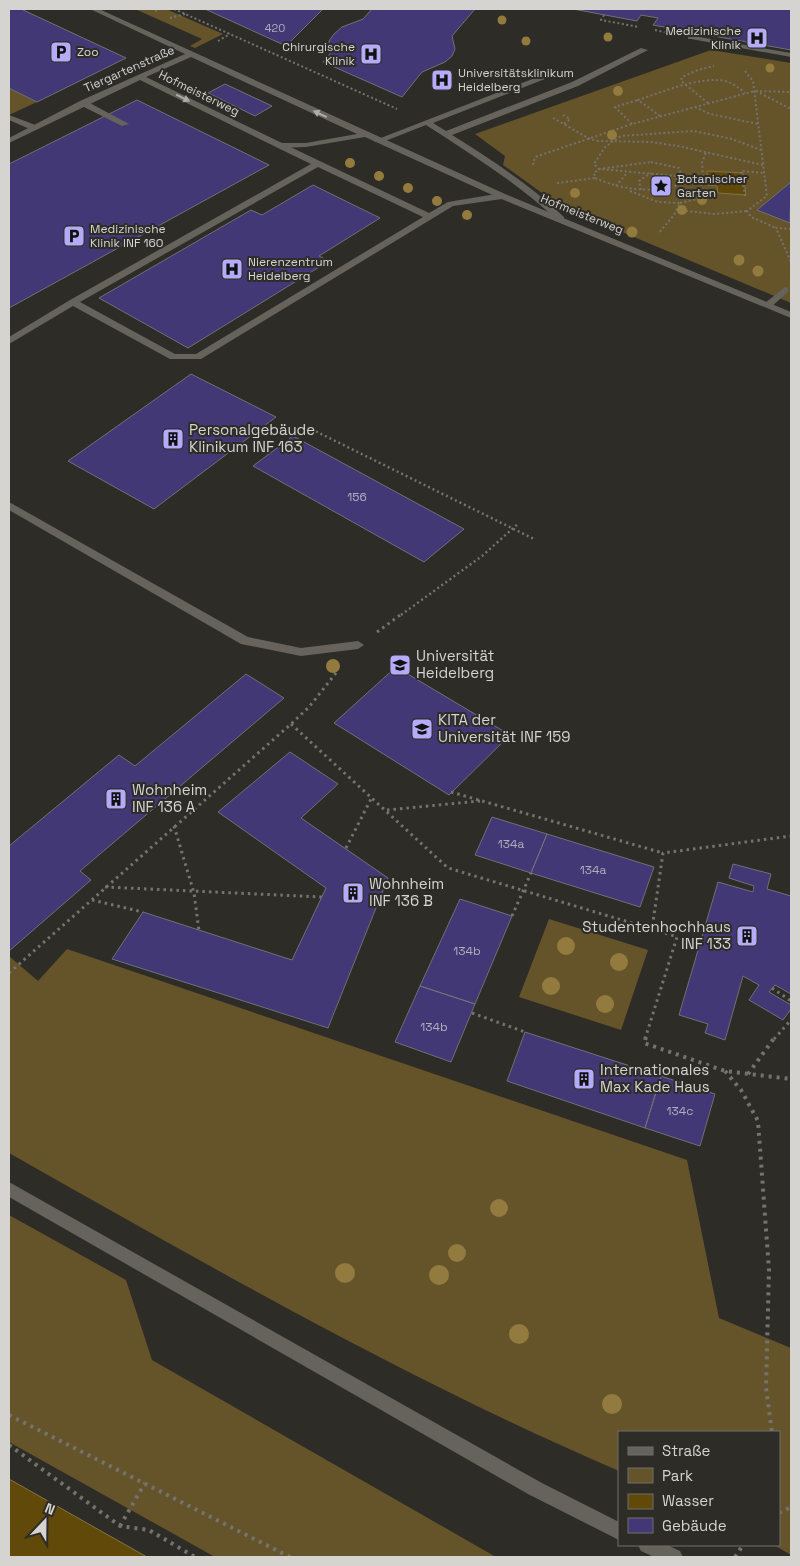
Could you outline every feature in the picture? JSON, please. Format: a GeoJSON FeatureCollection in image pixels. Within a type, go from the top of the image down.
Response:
{"type":"FeatureCollection","features":[{"type":"Feature","properties":{"kind":"street","name":"Tiergartenstraße"},"geometry":{"type":"LineString","coordinates":[[94,9],[191,54]]}},
{"type":"Feature","properties":{"kind":"street"},"geometry":{"type":"LineString","coordinates":[[691,37],[791,55]]}},
{"type":"Feature","properties":{"kind":"street"},"geometry":{"type":"LineString","coordinates":[[447,134],[575,84],[644,50]]}},
{"type":"Feature","properties":{"kind":"street","name":"Tiergartenstraße"},"geometry":{"type":"LineString","coordinates":[[9,141],[83,103],[191,54]]}},
{"type":"Feature","properties":{"kind":"street","name":"Hofmeisterweg"},"geometry":{"type":"LineString","coordinates":[[191,54],[377,141],[502,196],[791,315]]}},
{"type":"Feature","properties":{"kind":"street"},"geometry":{"type":"LineString","coordinates":[[377,141],[556,73]]}},
{"type":"Feature","properties":{"kind":"street","name":"Hofmeisterweg"},"geometry":{"type":"LineString","coordinates":[[139,77],[282,146],[306,145],[364,135]]}},
{"type":"Feature","properties":{"kind":"street"},"geometry":{"type":"LineString","coordinates":[[83,103],[124,124]]}},
{"type":"Feature","properties":{"kind":"street"},"geometry":{"type":"LineString","coordinates":[[9,116],[35,128]]}},
{"type":"Feature","properties":{"kind":"street"},"geometry":{"type":"LineString","coordinates":[[426,122],[447,134],[537,196],[561,219]]}},
{"type":"Feature","properties":{"kind":"street"},"geometry":{"type":"LineString","coordinates":[[282,146],[430,217]]}},
{"type":"Feature","properties":{"kind":"street"},"geometry":{"type":"LineString","coordinates":[[9,341],[73,302],[317,164]]}},
{"type":"Feature","properties":{"kind":"street"},"geometry":{"type":"LineString","coordinates":[[73,302],[173,357],[198,357],[451,204],[502,196]]}},
{"type":"Feature","properties":{"kind":"street"},"geometry":{"type":"LineString","coordinates":[[768,305],[785,290]]}},
{"type":"Feature","properties":{"kind":"street"},"geometry":{"type":"LineString","coordinates":[[9,506],[245,641],[301,652],[358,646]]}},
{"type":"Feature","properties":{"kind":"street"},"geometry":{"type":"LineString","coordinates":[[9,1189],[534,1488],[618,1530]]}},
{"type":"Feature","properties":{"kind":"street"},"geometry":{"type":"LineString","coordinates":[[649,1546],[674,1557]]}},
{"type":"Feature","properties":{"kind":"path"},"geometry":{"type":"LineString","coordinates":[[174,9],[426,122]]}},
{"type":"Feature","properties":{"kind":"path"},"geometry":{"type":"LineString","coordinates":[[164,19],[185,14]]}},
{"type":"Feature","properties":{"kind":"path"},"geometry":{"type":"LineString","coordinates":[[708,103],[681,81],[682,76],[704,67],[721,66]]}},
{"type":"Feature","properties":{"kind":"path"},"geometry":{"type":"LineString","coordinates":[[677,210],[715,214],[746,211],[767,196],[753,81],[747,72],[741,70]]}},
{"type":"Feature","properties":{"kind":"path"},"geometry":{"type":"LineString","coordinates":[[632,124],[615,107],[686,86],[718,80],[732,84],[745,93]]}},
{"type":"Feature","properties":{"kind":"path"},"geometry":{"type":"LineString","coordinates":[[755,91],[791,109]]}},
{"type":"Feature","properties":{"kind":"path"},"geometry":{"type":"LineString","coordinates":[[534,167],[533,161],[535,157],[632,124],[745,93],[755,91],[791,92]]}},
{"type":"Feature","properties":{"kind":"path"},"geometry":{"type":"LineString","coordinates":[[638,100],[660,116]]}},
{"type":"Feature","properties":{"kind":"path"},"geometry":{"type":"LineString","coordinates":[[694,107],[710,114],[758,124]]}},
{"type":"Feature","properties":{"kind":"path"},"geometry":{"type":"LineString","coordinates":[[548,115],[590,139],[608,142],[651,142],[763,165]]}},
{"type":"Feature","properties":{"kind":"path"},"geometry":{"type":"LineString","coordinates":[[564,124],[570,119]]}},
{"type":"Feature","properties":{"kind":"path"},"geometry":{"type":"LineString","coordinates":[[676,176],[626,173],[599,169],[594,164],[608,142],[613,138],[621,136],[694,131],[718,135],[761,150]]}},
{"type":"Feature","properties":{"kind":"path"},"geometry":{"type":"LineString","coordinates":[[551,184],[595,178],[658,202],[680,203],[697,199],[704,177],[702,163],[706,152]]}},
{"type":"Feature","properties":{"kind":"path"},"geometry":{"type":"LineString","coordinates":[[595,178],[594,173],[599,169],[651,162],[679,168],[680,172],[676,176]]}},
{"type":"Feature","properties":{"kind":"path"},"geometry":{"type":"LineString","coordinates":[[744,196],[741,171],[764,173]]}},
{"type":"Feature","properties":{"kind":"path"},"geometry":{"type":"LineString","coordinates":[[616,186],[626,173]]}},
{"type":"Feature","properties":{"kind":"path"},"geometry":{"type":"LineString","coordinates":[[641,190],[638,181],[651,173]]}},
{"type":"Feature","properties":{"kind":"path"},"geometry":{"type":"LineString","coordinates":[[629,190],[672,187],[678,185],[676,176]]}},
{"type":"Feature","properties":{"kind":"path"},"geometry":{"type":"LineString","coordinates":[[656,237],[677,210],[680,203]]}},
{"type":"Feature","properties":{"kind":"path"},"geometry":{"type":"LineString","coordinates":[[746,211],[751,216],[776,228],[791,229]]}},
{"type":"Feature","properties":{"kind":"path"},"geometry":{"type":"LineString","coordinates":[[776,228],[791,262]]}},
{"type":"Feature","properties":{"kind":"path"},"geometry":{"type":"LineString","coordinates":[[307,427],[534,539]]}},
{"type":"Feature","properties":{"kind":"path"},"geometry":{"type":"LineString","coordinates":[[9,973],[291,724],[309,707],[358,646],[482,556],[519,523]]}},
{"type":"Feature","properties":{"kind":"path"},"geometry":{"type":"LineString","coordinates":[[291,724],[448,868],[677,937],[644,1043],[724,1071],[791,1079]]}},
{"type":"Feature","properties":{"kind":"path"},"geometry":{"type":"LineString","coordinates":[[452,792],[662,853],[791,836]]}},
{"type":"Feature","properties":{"kind":"path"},"geometry":{"type":"LineString","coordinates":[[346,848],[372,797]]}},
{"type":"Feature","properties":{"kind":"path"},"geometry":{"type":"LineString","coordinates":[[386,810],[482,801]]}},
{"type":"Feature","properties":{"kind":"path"},"geometry":{"type":"LineString","coordinates":[[174,826],[194,893],[199,931]]}},
{"type":"Feature","properties":{"kind":"path"},"geometry":{"type":"LineString","coordinates":[[652,929],[662,853]]}},
{"type":"Feature","properties":{"kind":"path"},"geometry":{"type":"LineString","coordinates":[[512,916],[531,873]]}},
{"type":"Feature","properties":{"kind":"path"},"geometry":{"type":"LineString","coordinates":[[105,887],[194,893],[322,897]]}},
{"type":"Feature","properties":{"kind":"path"},"geometry":{"type":"LineString","coordinates":[[92,900],[143,912]]}},
{"type":"Feature","properties":{"kind":"path"},"geometry":{"type":"LineString","coordinates":[[772,988],[791,1001]]}},
{"type":"Feature","properties":{"kind":"path"},"geometry":{"type":"LineString","coordinates":[[472,1013],[525,1032]]}},
{"type":"Feature","properties":{"kind":"path"},"geometry":{"type":"LineString","coordinates":[[748,1074],[780,1031],[791,1020]]}},
{"type":"Feature","properties":{"kind":"path"},"geometry":{"type":"LineString","coordinates":[[724,1071],[741,1090],[758,1122],[769,1270],[766,1388],[772,1431]]}},
{"type":"Feature","properties":{"kind":"path"},"geometry":{"type":"LineString","coordinates":[[9,1415],[290,1557]]}},
{"type":"Feature","properties":{"kind":"path"},"geometry":{"type":"LineString","coordinates":[[9,1445],[120,1526],[150,1530],[195,1557]]}},
{"type":"Feature","properties":{"kind":"path"},"geometry":{"type":"LineString","coordinates":[[120,1526],[145,1483]]}},
{"type":"Feature","properties":{"kind":"path"},"geometry":{"type":"LineString","coordinates":[[780,1513],[791,1507]]}},
{"type":"Feature","properties":{"kind":"path"},"geometry":{"type":"LineString","coordinates":[[735,1557],[741,1546]]}},
{"type":"Feature","properties":{"kind":"green space"},"geometry":{"type":"Polygon","coordinates":[[[135,9],[166,9],[223,34],[195,48],[190,46],[202,39],[135,9]]]}},
{"type":"Feature","properties":{"kind":"green space","name":"Botanischer Garten"},"geometry":{"type":"Polygon","coordinates":[[[711,50],[791,63],[791,303],[560,206],[503,165],[505,156],[475,134],[711,50]]]}},
{"type":"Feature","properties":{"kind":"green space"},"geometry":{"type":"Polygon","coordinates":[[[9,88],[37,102],[9,115],[9,88]]]}},
{"type":"Feature","properties":{"kind":"green space"},"geometry":{"type":"Polygon","coordinates":[[[549,919],[648,950],[621,1030],[519,997],[549,919]]]}},
{"type":"Feature","properties":{"kind":"green space"},"geometry":{"type":"Polygon","coordinates":[[[67,949],[687,1160],[719,1318],[791,1348],[791,1555],[776,1546],[780,1546],[780,1431],[618,1431],[618,1471],[462,1399],[386,1360],[159,1238],[9,1153],[9,956],[38,981],[67,949]]]}},
{"type":"Feature","properties":{"kind":"green space"},"geometry":{"type":"Polygon","coordinates":[[[9,1215],[126,1280],[152,1360],[496,1557],[215,1557],[9,1442],[9,1215]]]}},
{"type":"Feature","properties":{"kind":"water"},"geometry":{"type":"Polygon","coordinates":[[[707,171],[743,173],[746,195],[718,193],[717,186],[708,185],[707,171]]]}},
{"type":"Feature","properties":{"kind":"water"},"geometry":{"type":"Polygon","coordinates":[[[9,1479],[147,1557],[9,1557],[9,1479]]]}},
{"type":"Feature","properties":{"kind":"building","name":"Zoo"},"geometry":{"type":"Polygon","coordinates":[[[9,9],[21,9],[126,58],[37,102],[9,88],[9,9]]]}},
{"type":"Feature","properties":{"kind":"building"},"geometry":{"type":"Polygon","coordinates":[[[205,9],[323,9],[286,46],[205,9]]]}},
{"type":"Feature","properties":{"kind":"building","name":"Chirurgische Klinik"},"geometry":{"type":"Polygon","coordinates":[[[372,9],[475,9],[452,36],[455,49],[452,56],[445,62],[422,72],[402,97],[323,62],[330,54],[329,41],[334,34],[342,27],[363,19],[372,9]]]}},
{"type":"Feature","properties":{"kind":"building","name":"Medizinische Klinik"},"geometry":{"type":"Polygon","coordinates":[[[573,9],[791,9],[791,50],[653,25],[658,18],[641,15],[637,21],[573,9]]]}},
{"type":"Feature","properties":{"kind":"building"},"geometry":{"type":"Polygon","coordinates":[[[225,84],[272,106],[255,116],[208,93],[225,84]]]}},
{"type":"Feature","properties":{"kind":"building","name":"Medizinische Klinik INF 160"},"geometry":{"type":"Polygon","coordinates":[[[137,100],[269,165],[9,308],[9,164],[137,100]]]}},
{"type":"Feature","properties":{"kind":"building"},"geometry":{"type":"Polygon","coordinates":[[[791,182],[790,223],[757,210],[791,182]]]}},
{"type":"Feature","properties":{"kind":"building","name":"Nierenzentrum Heidelberg"},"geometry":{"type":"Polygon","coordinates":[[[313,185],[380,218],[319,256],[329,261],[188,348],[99,298],[251,210],[262,215],[313,185]]]}},
{"type":"Feature","properties":{"kind":"building","name":"Personalgebäude Klinikum INF 163"},"geometry":{"type":"Polygon","coordinates":[[[191,374],[276,417],[154,509],[68,461],[191,374]]]}},
{"type":"Feature","properties":{"kind":"building"},"geometry":{"type":"Polygon","coordinates":[[[293,436],[464,529],[424,562],[253,466],[293,436]]]}},
{"type":"Feature","properties":{"kind":"building","name":"KITA der Universität INF 159"},"geometry":{"type":"Polygon","coordinates":[[[396,667],[510,735],[449,795],[334,723],[396,667]]]}},
{"type":"Feature","properties":{"kind":"building","name":"Wohnheim INF 136 A"},"geometry":{"type":"Polygon","coordinates":[[[246,674],[284,698],[80,871],[91,880],[9,951],[9,846],[119,755],[135,766],[246,674]]]}},
{"type":"Feature","properties":{"kind":"building","name":"Wohnheim INF 136 B"},"geometry":{"type":"Polygon","coordinates":[[[290,752],[338,784],[301,818],[388,878],[328,1028],[112,959],[143,912],[292,960],[326,888],[218,812],[290,752]]]}},
{"type":"Feature","properties":{"kind":"building"},"geometry":{"type":"Polygon","coordinates":[[[492,817],[547,834],[531,873],[475,855],[492,817]]]}},
{"type":"Feature","properties":{"kind":"building"},"geometry":{"type":"Polygon","coordinates":[[[547,834],[654,867],[640,907],[531,873],[547,834]]]}},
{"type":"Feature","properties":{"kind":"building","name":"Studentenhochhaus INF 133"},"geometry":{"type":"Polygon","coordinates":[[[733,864],[771,874],[767,889],[791,896],[791,994],[775,985],[769,992],[791,1005],[791,1009],[783,1020],[749,1000],[759,985],[743,976],[725,1040],[705,1033],[708,1024],[679,1015],[718,882],[753,892],[754,886],[729,878],[733,864]]]}},
{"type":"Feature","properties":{"kind":"building"},"geometry":{"type":"Polygon","coordinates":[[[460,899],[512,916],[475,1004],[420,986],[460,899]]]}},
{"type":"Feature","properties":{"kind":"building"},"geometry":{"type":"Polygon","coordinates":[[[420,986],[475,1004],[451,1062],[395,1042],[420,986]]]}},
{"type":"Feature","properties":{"kind":"building","name":"Internationales Max Kade Haus"},"geometry":{"type":"Polygon","coordinates":[[[525,1032],[661,1076],[645,1128],[507,1081],[525,1032]]]}},
{"type":"Feature","properties":{"kind":"building"},"geometry":{"type":"Polygon","coordinates":[[[661,1076],[715,1094],[700,1146],[645,1128],[661,1076]]]}},
{"type":"Feature","properties":{"kind":"place","name":"Medizinische Klinik"},"geometry":{"type":"Point","coordinates":[757,38]}},
{"type":"Feature","properties":{"kind":"place","name":"Zoo"},"geometry":{"type":"Point","coordinates":[61,52]}},
{"type":"Feature","properties":{"kind":"place","name":"Chirurgische Klinik"},"geometry":{"type":"Point","coordinates":[371,54]}},
{"type":"Feature","properties":{"kind":"place","name":"Universitätsklinikum Heidelberg"},"geometry":{"type":"Point","coordinates":[442,80]}},
{"type":"Feature","properties":{"kind":"place","name":"Botanischer Garten"},"geometry":{"type":"Point","coordinates":[661,186]}},
{"type":"Feature","properties":{"kind":"place","name":"Medizinische Klinik INF 160"},"geometry":{"type":"Point","coordinates":[74,236]}},
{"type":"Feature","properties":{"kind":"place","name":"Nierenzentrum Heidelberg"},"geometry":{"type":"Point","coordinates":[232,269]}},
{"type":"Feature","properties":{"kind":"place","name":"Personalgebäude Klinikum INF 163"},"geometry":{"type":"Point","coordinates":[173,439]}},
{"type":"Feature","properties":{"kind":"place","name":"Universität Heidelberg"},"geometry":{"type":"Point","coordinates":[400,665]}},
{"type":"Feature","properties":{"kind":"place","name":"KITA der Universität INF 159"},"geometry":{"type":"Point","coordinates":[422,729]}},
{"type":"Feature","properties":{"kind":"place","name":"Wohnheim INF 136 A"},"geometry":{"type":"Point","coordinates":[116,799]}},
{"type":"Feature","properties":{"kind":"place","name":"Wohnheim INF 136 B"},"geometry":{"type":"Point","coordinates":[353,893]}},
{"type":"Feature","properties":{"kind":"place","name":"Studentenhochhaus INF 133"},"geometry":{"type":"Point","coordinates":[747,936]}},
{"type":"Feature","properties":{"kind":"place","name":"Internationales Max Kade Haus"},"geometry":{"type":"Point","coordinates":[584,1079]}}]}
